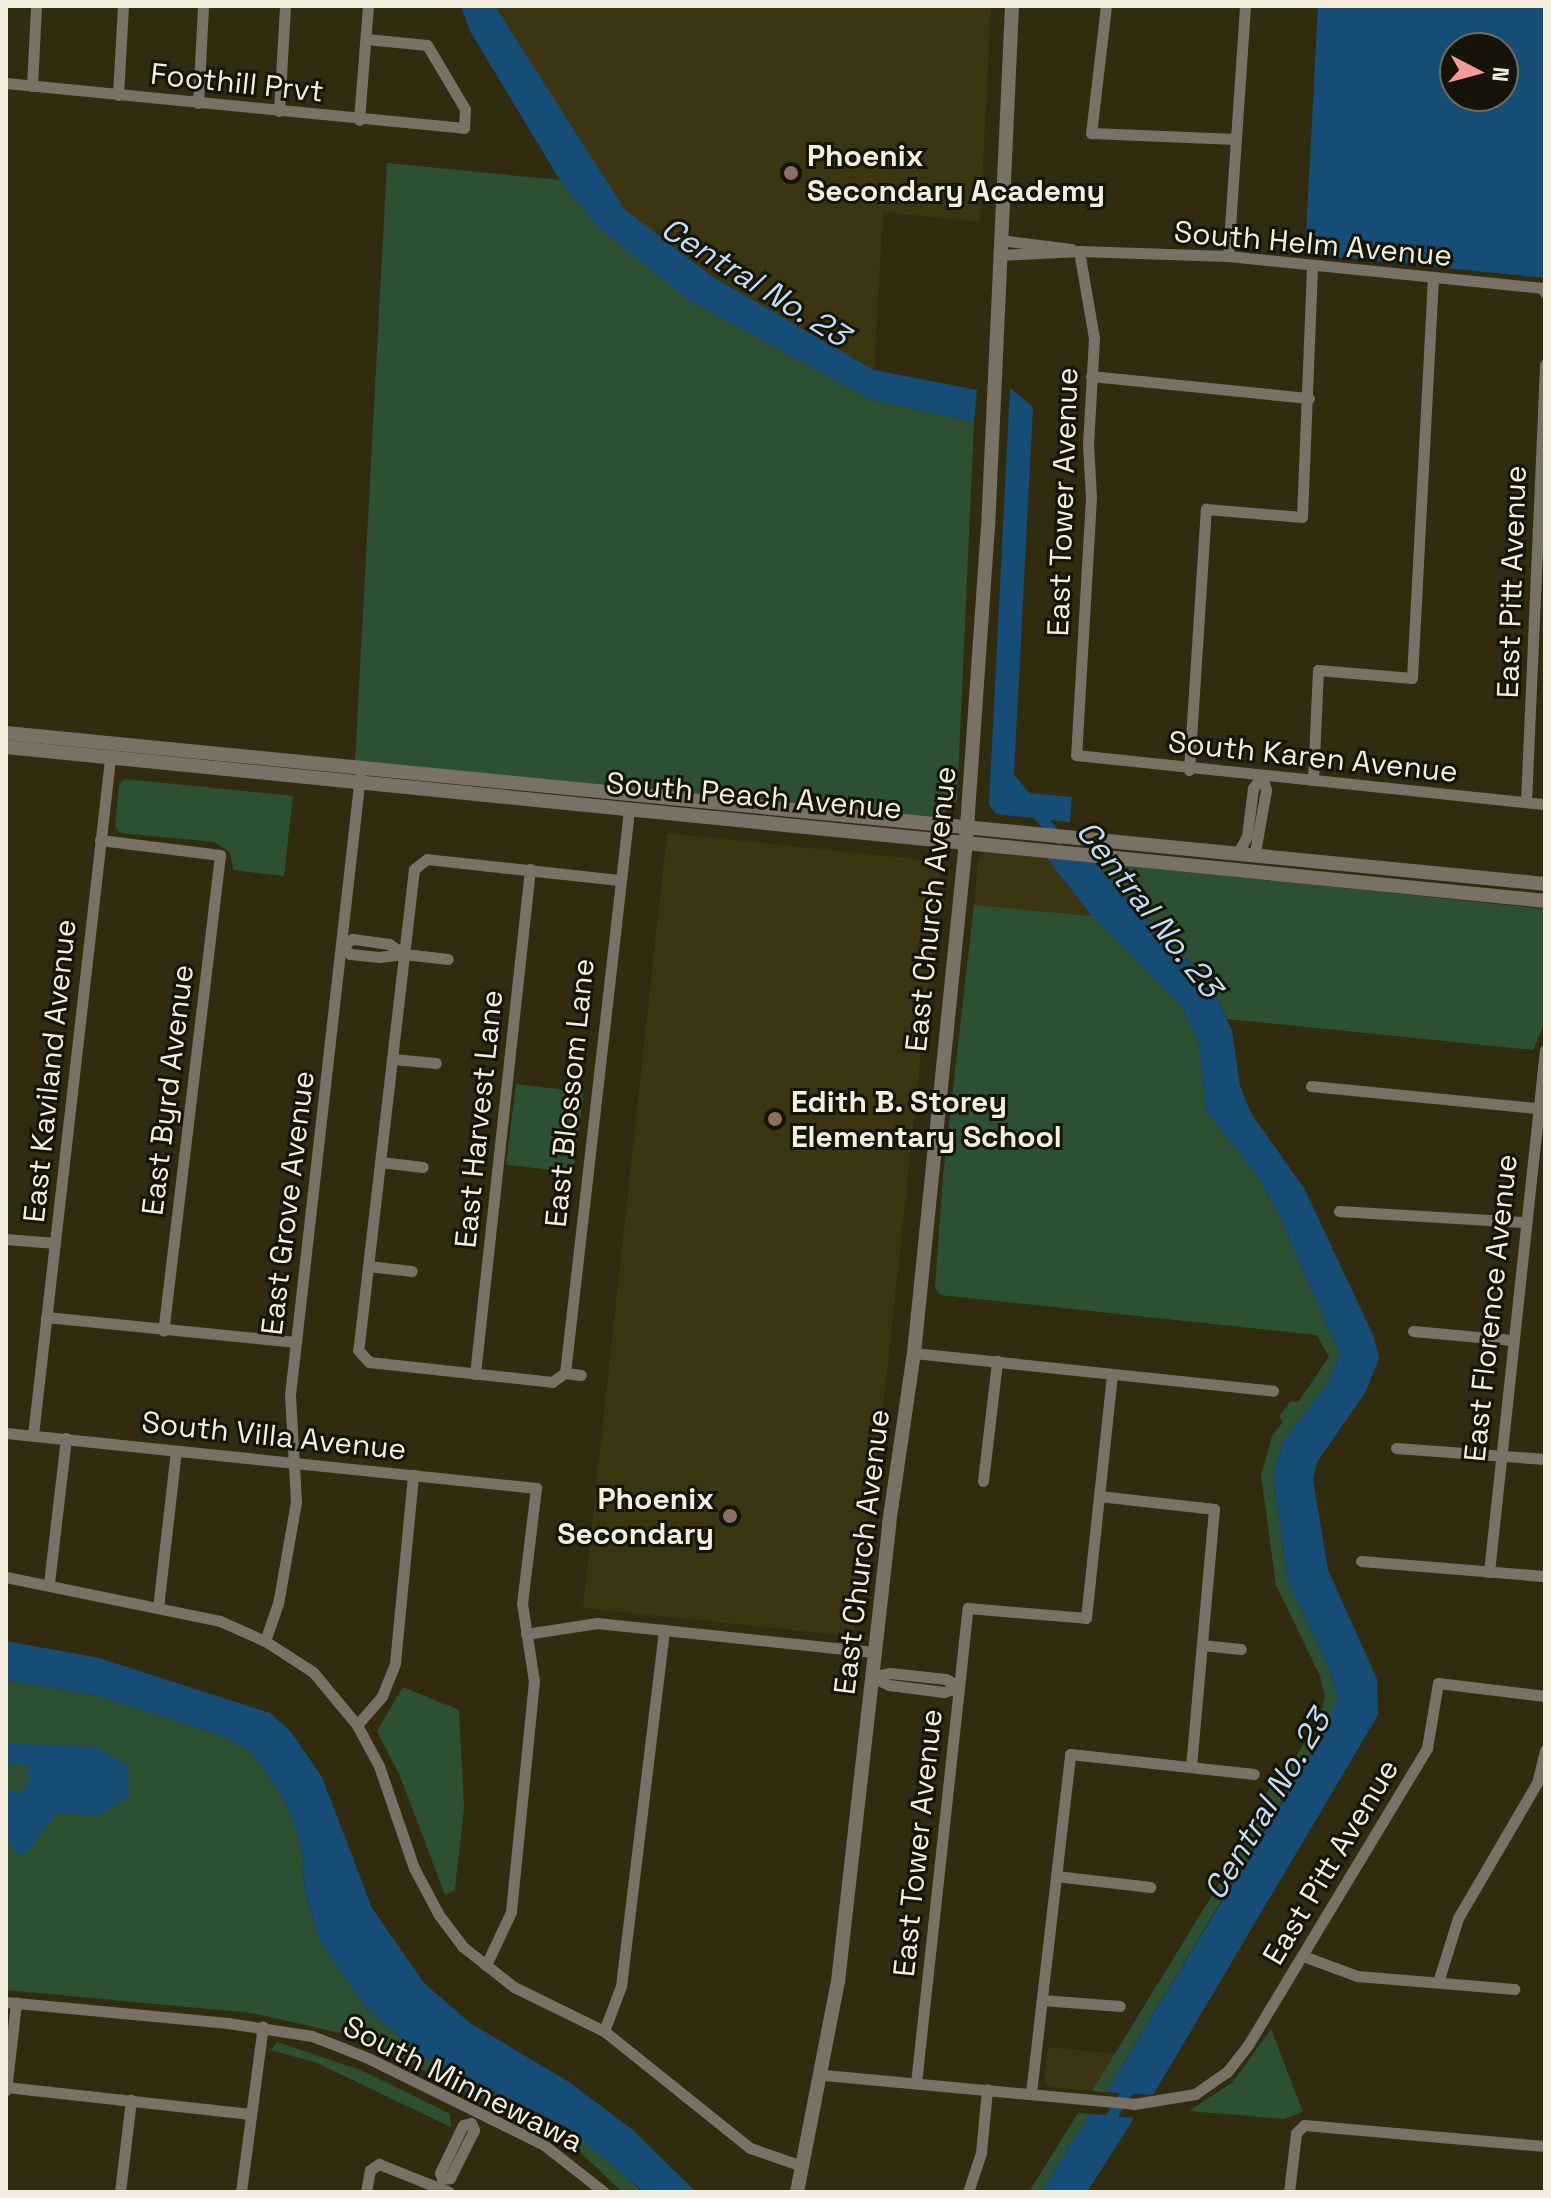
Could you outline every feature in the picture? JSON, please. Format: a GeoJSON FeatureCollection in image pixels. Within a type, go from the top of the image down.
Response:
{"type":"FeatureCollection","features":[{"type":"Feature","properties":{"kind":"street"},"geometry":{"type":"LineString","coordinates":[[32,86],[36,6]]}},
{"type":"Feature","properties":{"kind":"street"},"geometry":{"type":"LineString","coordinates":[[118,95],[123,6]]}},
{"type":"Feature","properties":{"kind":"street"},"geometry":{"type":"LineString","coordinates":[[198,103],[203,6]]}},
{"type":"Feature","properties":{"kind":"street"},"geometry":{"type":"LineString","coordinates":[[279,111],[285,6]]}},
{"type":"Feature","properties":{"kind":"street"},"geometry":{"type":"LineString","coordinates":[[359,120],[368,6]]}},
{"type":"Feature","properties":{"kind":"street","name":"East Church Avenue"},"geometry":{"type":"LineString","coordinates":[[797,2192],[824,2075],[914,1353],[966,835],[1012,6]]}},
{"type":"Feature","properties":{"kind":"street"},"geometry":{"type":"LineString","coordinates":[[1106,6],[1091,133],[1236,139]]}},
{"type":"Feature","properties":{"kind":"street"},"geometry":{"type":"LineString","coordinates":[[1228,256],[1245,6]]}},
{"type":"Feature","properties":{"kind":"street","name":"Foothill Prvt"},"geometry":{"type":"LineString","coordinates":[[6,83],[464,128],[465,109],[427,45],[366,39]]}},
{"type":"Feature","properties":{"kind":"street","name":"South Helm Avenue"},"geometry":{"type":"LineString","coordinates":[[1000,248],[1228,256],[1312,268],[1544,290]]}},
{"type":"Feature","properties":{"kind":"street","name":"East Tower Avenue"},"geometry":{"type":"LineString","coordinates":[[1076,755],[1091,497],[1094,338],[1079,251]]}},
{"type":"Feature","properties":{"kind":"street"},"geometry":{"type":"LineString","coordinates":[[1189,770],[1206,509],[1302,517],[1312,268]]}},
{"type":"Feature","properties":{"kind":"street"},"geometry":{"type":"LineString","coordinates":[[1313,780],[1318,670],[1412,678],[1433,280]]}},
{"type":"Feature","properties":{"kind":"street","name":"East Pitt Avenue"},"geometry":{"type":"LineString","coordinates":[[1526,802],[1545,364]]}},
{"type":"Feature","properties":{"kind":"street"},"geometry":{"type":"LineString","coordinates":[[1091,376],[1309,398]]}},
{"type":"Feature","properties":{"kind":"street","name":"South Peach Avenue"},"geometry":{"type":"LineString","coordinates":[[6,733],[808,812],[1050,849],[1545,901]]}},
{"type":"Feature","properties":{"kind":"street","name":"South Peach Avenue"},"geometry":{"type":"LineString","coordinates":[[6,747],[688,816],[966,835],[1068,836],[1255,852],[1545,884]]}},
{"type":"Feature","properties":{"kind":"street","name":"South Karen Avenue"},"geometry":{"type":"LineString","coordinates":[[1076,755],[1189,770],[1545,804]]}},
{"type":"Feature","properties":{"kind":"street","name":"East Kaviland Avenue"},"geometry":{"type":"LineString","coordinates":[[33,1435],[110,759]]}},
{"type":"Feature","properties":{"kind":"street","name":"East Grove Avenue"},"geometry":{"type":"LineString","coordinates":[[265,1641],[278,1604],[296,1502],[290,1395],[361,768]]}},
{"type":"Feature","properties":{"kind":"street"},"geometry":{"type":"LineString","coordinates":[[1239,851],[1247,836],[1253,788],[1262,776]]}},
{"type":"Feature","properties":{"kind":"street"},"geometry":{"type":"LineString","coordinates":[[1147,859],[1169,856],[1243,862],[1255,852],[1266,790],[1262,776]]}},
{"type":"Feature","properties":{"kind":"street"},"geometry":{"type":"LineString","coordinates":[[688,816],[700,808],[808,812]]}},
{"type":"Feature","properties":{"kind":"street","name":"East Blossom Lane"},"geometry":{"type":"LineString","coordinates":[[563,1376],[629,810]]}},
{"type":"Feature","properties":{"kind":"street","name":"East Byrd Avenue"},"geometry":{"type":"LineString","coordinates":[[100,840],[220,855],[163,1331]]}},
{"type":"Feature","properties":{"kind":"street"},"geometry":{"type":"LineString","coordinates":[[581,1375],[475,1374],[361,1358],[368,1266],[404,954],[418,862],[530,869],[619,880]]}},
{"type":"Feature","properties":{"kind":"street","name":"East Harvest Lane"},"geometry":{"type":"LineString","coordinates":[[475,1374],[530,869]]}},
{"type":"Feature","properties":{"kind":"street"},"geometry":{"type":"LineString","coordinates":[[404,954],[389,944],[370,941],[352,939],[342,946],[350,954],[404,954],[448,959]]}},
{"type":"Feature","properties":{"kind":"street"},"geometry":{"type":"LineString","coordinates":[[367,956],[373,949],[370,941]]}},
{"type":"Feature","properties":{"kind":"street","name":"East Florence Avenue"},"geometry":{"type":"LineString","coordinates":[[1489,1572],[1535,1108],[1545,1050]]}},
{"type":"Feature","properties":{"kind":"street"},"geometry":{"type":"LineString","coordinates":[[393,1059],[436,1063]]}},
{"type":"Feature","properties":{"kind":"street"},"geometry":{"type":"LineString","coordinates":[[1311,1086],[1535,1108]]}},
{"type":"Feature","properties":{"kind":"street"},"geometry":{"type":"LineString","coordinates":[[380,1162],[423,1167]]}},
{"type":"Feature","properties":{"kind":"street"},"geometry":{"type":"LineString","coordinates":[[1339,1211],[1523,1222]]}},
{"type":"Feature","properties":{"kind":"street"},"geometry":{"type":"LineString","coordinates":[[6,1239],[55,1243]]}},
{"type":"Feature","properties":{"kind":"street"},"geometry":{"type":"LineString","coordinates":[[368,1266],[412,1271]]}},
{"type":"Feature","properties":{"kind":"street"},"geometry":{"type":"LineString","coordinates":[[46,1317],[296,1342]]}},
{"type":"Feature","properties":{"kind":"street"},"geometry":{"type":"LineString","coordinates":[[1413,1331],[1511,1340]]}},
{"type":"Feature","properties":{"kind":"street"},"geometry":{"type":"LineString","coordinates":[[914,1353],[1273,1391]]}},
{"type":"Feature","properties":{"kind":"street"},"geometry":{"type":"LineString","coordinates":[[983,1481],[997,1361]]}},
{"type":"Feature","properties":{"kind":"street"},"geometry":{"type":"LineString","coordinates":[[1112,1374],[1099,1496],[1214,1509],[1191,1767]]}},
{"type":"Feature","properties":{"kind":"street","name":"South Villa Avenue"},"geometry":{"type":"LineString","coordinates":[[6,1433],[536,1488],[522,1603],[526,1634]]}},
{"type":"Feature","properties":{"kind":"street"},"geometry":{"type":"LineString","coordinates":[[49,1583],[66,1438]]}},
{"type":"Feature","properties":{"kind":"street"},"geometry":{"type":"LineString","coordinates":[[1396,1448],[1545,1459]]}},
{"type":"Feature","properties":{"kind":"street"},"geometry":{"type":"LineString","coordinates":[[158,1608],[176,1451]]}},
{"type":"Feature","properties":{"kind":"street"},"geometry":{"type":"LineString","coordinates":[[357,1725],[382,1696],[395,1663],[413,1475]]}},
{"type":"Feature","properties":{"kind":"street","name":"East Tower Avenue"},"geometry":{"type":"LineString","coordinates":[[916,2083],[968,1608],[1086,1618],[1099,1496]]}},
{"type":"Feature","properties":{"kind":"street"},"geometry":{"type":"LineString","coordinates":[[1361,1561],[1545,1576]]}},
{"type":"Feature","properties":{"kind":"street"},"geometry":{"type":"LineString","coordinates":[[6,1577],[49,1583],[220,1621],[265,1641],[313,1672],[357,1725],[379,1766],[414,1868],[439,1915],[462,1946],[514,1987],[604,2031],[750,2148],[802,2166]]}},
{"type":"Feature","properties":{"kind":"street"},"geometry":{"type":"LineString","coordinates":[[486,1965],[511,1912],[534,1681],[526,1634],[597,1623],[875,1652]]}},
{"type":"Feature","properties":{"kind":"street"},"geometry":{"type":"LineString","coordinates":[[604,2031],[621,1986],[664,1630]]}},
{"type":"Feature","properties":{"kind":"street"},"geometry":{"type":"LineString","coordinates":[[1202,1645],[1241,1649]]}},
{"type":"Feature","properties":{"kind":"street"},"geometry":{"type":"LineString","coordinates":[[872,1677],[890,1673],[946,1679],[959,1687]]}},
{"type":"Feature","properties":{"kind":"street","name":"East Pitt Avenue"},"geometry":{"type":"LineString","coordinates":[[1031,2093],[1134,2104],[1195,2094],[1240,2056],[1427,1748],[1438,1683],[1545,1696]]}},
{"type":"Feature","properties":{"kind":"street"},"geometry":{"type":"LineString","coordinates":[[1438,1982],[1458,1918],[1537,1783],[1545,1750]]}},
{"type":"Feature","properties":{"kind":"street"},"geometry":{"type":"LineString","coordinates":[[824,2075],[1031,2093],[1070,1754],[1254,1774]]}},
{"type":"Feature","properties":{"kind":"street"},"geometry":{"type":"LineString","coordinates":[[1056,1876],[1150,1887]]}},
{"type":"Feature","properties":{"kind":"street"},"geometry":{"type":"LineString","coordinates":[[1303,1956],[1349,1974],[1514,1989]]}},
{"type":"Feature","properties":{"kind":"street"},"geometry":{"type":"LineString","coordinates":[[1042,2000],[1120,2006]]}},
{"type":"Feature","properties":{"kind":"street"},"geometry":{"type":"LineString","coordinates":[[11,2002],[6,2088],[251,2114]]}},
{"type":"Feature","properties":{"kind":"street","name":"South Minnewawa"},"geometry":{"type":"LineString","coordinates":[[11,2002],[263,2026],[340,2046],[544,2145],[604,2192]]}},
{"type":"Feature","properties":{"kind":"street"},"geometry":{"type":"LineString","coordinates":[[241,2192],[263,2026]]}},
{"type":"Feature","properties":{"kind":"street"},"geometry":{"type":"LineString","coordinates":[[968,2192],[981,2153],[987,2089]]}},
{"type":"Feature","properties":{"kind":"street"},"geometry":{"type":"LineString","coordinates":[[120,2192],[131,2100]]}},
{"type":"Feature","properties":{"kind":"street"},"geometry":{"type":"LineString","coordinates":[[366,2192],[374,2165],[387,2164],[444,2186],[474,2130],[471,2123],[477,2111]]}},
{"type":"Feature","properties":{"kind":"street"},"geometry":{"type":"LineString","coordinates":[[1289,2192],[1299,2128],[1310,2124],[1545,2146]]}},
{"type":"Feature","properties":{"kind":"shaded area","name":"Phoenix Secondary Academy"},"geometry":{"type":"Polygon","coordinates":[[[495,6],[991,6],[980,222],[883,212],[874,370],[713,277],[624,210],[495,6]]]}},
{"type":"Feature","properties":{"kind":"shaded area","name":"Edith B. Storey Elementary School"},"geometry":{"type":"Polygon","coordinates":[[[667,833],[935,861],[941,868],[887,1371],[854,1630],[848,1636],[583,1608],[667,833]]]}},
{"type":"Feature","properties":{"kind":"shaded area"},"geometry":{"type":"Polygon","coordinates":[[[988,850],[1045,856],[1092,916],[974,905],[978,859],[988,850]]]}},
{"type":"Feature","properties":{"kind":"shaded area"},"geometry":{"type":"Polygon","coordinates":[[[1048,2047],[1117,2054],[1092,2091],[1049,2087],[1044,2081],[1048,2047]]]}},
{"type":"Feature","properties":{"kind":"green space"},"geometry":{"type":"Polygon","coordinates":[[[387,163],[560,180],[597,225],[689,300],[869,399],[974,422],[957,801],[939,818],[355,763],[387,163]]]}},
{"type":"Feature","properties":{"kind":"green space"},"geometry":{"type":"Polygon","coordinates":[[[125,779],[293,796],[284,876],[233,870],[230,852],[214,842],[120,833],[115,827],[119,784],[125,779]]]}},
{"type":"Feature","properties":{"kind":"green space"},"geometry":{"type":"Polygon","coordinates":[[[1100,863],[1545,909],[1545,1022],[1533,1050],[1227,1019],[1210,983],[1101,871],[1100,863]]]}},
{"type":"Feature","properties":{"kind":"green space"},"geometry":{"type":"Polygon","coordinates":[[[974,905],[1092,916],[1182,1007],[1199,1044],[1206,1111],[1255,1172],[1280,1217],[1340,1354],[1328,1383],[1283,1442],[1273,1476],[1288,1581],[1331,1672],[1337,1698],[1331,1719],[1106,2092],[1092,2091],[1265,1809],[1262,1802],[1271,1786],[1279,1787],[1320,1715],[1325,1697],[1320,1676],[1276,1585],[1261,1475],[1272,1436],[1283,1422],[1279,1416],[1291,1401],[1298,1402],[1329,1357],[1317,1335],[940,1295],[935,1288],[943,1176],[974,905]]]}},
{"type":"Feature","properties":{"kind":"green space"},"geometry":{"type":"Polygon","coordinates":[[[516,1084],[583,1092],[574,1173],[506,1164],[516,1084]]]}},
{"type":"Feature","properties":{"kind":"green space"},"geometry":{"type":"Polygon","coordinates":[[[6,1680],[95,1695],[218,1734],[252,1752],[286,1803],[301,1844],[305,1891],[320,1942],[367,2009],[422,2056],[587,2141],[642,2192],[622,2192],[572,2144],[354,2036],[252,2013],[6,1990],[6,1680]]]}},
{"type":"Feature","properties":{"kind":"green space"},"geometry":{"type":"Polygon","coordinates":[[[403,1687],[459,1710],[464,1807],[455,1890],[445,1895],[400,1776],[377,1731],[403,1687]]]}},
{"type":"Feature","properties":{"kind":"green space"},"geometry":{"type":"Polygon","coordinates":[[[1271,2029],[1303,2112],[1284,2119],[1189,2111],[1233,2082],[1271,2029]]]}},
{"type":"Feature","properties":{"kind":"green space"},"geometry":{"type":"Polygon","coordinates":[[[277,2042],[363,2071],[450,2114],[451,2127],[317,2063],[271,2050],[277,2042]]]}},
{"type":"Feature","properties":{"kind":"green space"},"geometry":{"type":"Polygon","coordinates":[[[1078,2113],[1090,2114],[1041,2192],[1029,2192],[1078,2113]]]}},
{"type":"Feature","properties":{"kind":"water"},"geometry":{"type":"Polygon","coordinates":[[[461,6],[495,6],[625,210],[713,277],[874,370],[977,390],[974,422],[869,399],[689,300],[637,259],[597,225],[560,180],[470,31],[461,6]]]}},
{"type":"Feature","properties":{"kind":"water"},"geometry":{"type":"Polygon","coordinates":[[[1318,6],[1545,6],[1545,278],[1305,254],[1318,6]]]}},
{"type":"Feature","properties":{"kind":"water"},"geometry":{"type":"Polygon","coordinates":[[[1010,388],[1033,407],[1014,774],[1029,793],[1072,797],[1070,822],[996,814],[989,804],[1010,388]]]}},
{"type":"Feature","properties":{"kind":"water"},"geometry":{"type":"Polygon","coordinates":[[[1045,856],[1100,863],[1101,871],[1210,983],[1232,1031],[1240,1086],[1252,1115],[1304,1188],[1374,1337],[1379,1358],[1365,1393],[1317,1462],[1313,1480],[1328,1570],[1377,1679],[1378,1715],[1153,2095],[1106,2092],[1318,1743],[1337,1698],[1331,1672],[1288,1581],[1273,1476],[1283,1442],[1328,1383],[1340,1354],[1280,1217],[1255,1172],[1206,1111],[1199,1044],[1182,1007],[1092,916],[1045,856]]]}},
{"type":"Feature","properties":{"kind":"water"},"geometry":{"type":"Polygon","coordinates":[[[6,1641],[99,1658],[270,1713],[290,1731],[322,1777],[372,1908],[424,1983],[470,2023],[569,2082],[633,2130],[696,2192],[644,2192],[566,2127],[422,2056],[367,2009],[320,1942],[305,1891],[301,1844],[286,1803],[252,1752],[218,1734],[95,1695],[6,1680],[6,1641]]]}},
{"type":"Feature","properties":{"kind":"water"},"geometry":{"type":"Polygon","coordinates":[[[6,1743],[97,1747],[128,1766],[129,1796],[100,1815],[57,1813],[25,1854],[16,1853],[6,1833],[6,1787],[20,1794],[28,1782],[28,1764],[12,1764],[6,1772],[6,1743]]]}},
{"type":"Feature","properties":{"kind":"water"},"geometry":{"type":"Polygon","coordinates":[[[1090,2114],[1134,2118],[1087,2192],[1041,2192],[1090,2114]]]}},
{"type":"Feature","properties":{"kind":"waterway","name":"Central No. 23"},"geometry":{"type":"LineString","coordinates":[[1034,810],[1059,839]]}},
{"type":"Feature","properties":{"kind":"waterway","name":"Central No. 23"},"geometry":{"type":"LineString","coordinates":[[1104,2128],[1133,2082]]}},
{"type":"Feature","properties":{"kind":"place","name":"Phoenix Secondary Academy"},"geometry":{"type":"Point","coordinates":[791,173]}},
{"type":"Feature","properties":{"kind":"place","name":"Edith B. Storey Elementary School"},"geometry":{"type":"Point","coordinates":[775,1119]}},
{"type":"Feature","properties":{"kind":"place","name":"Phoenix Secondary"},"geometry":{"type":"Point","coordinates":[730,1516]}}]}
